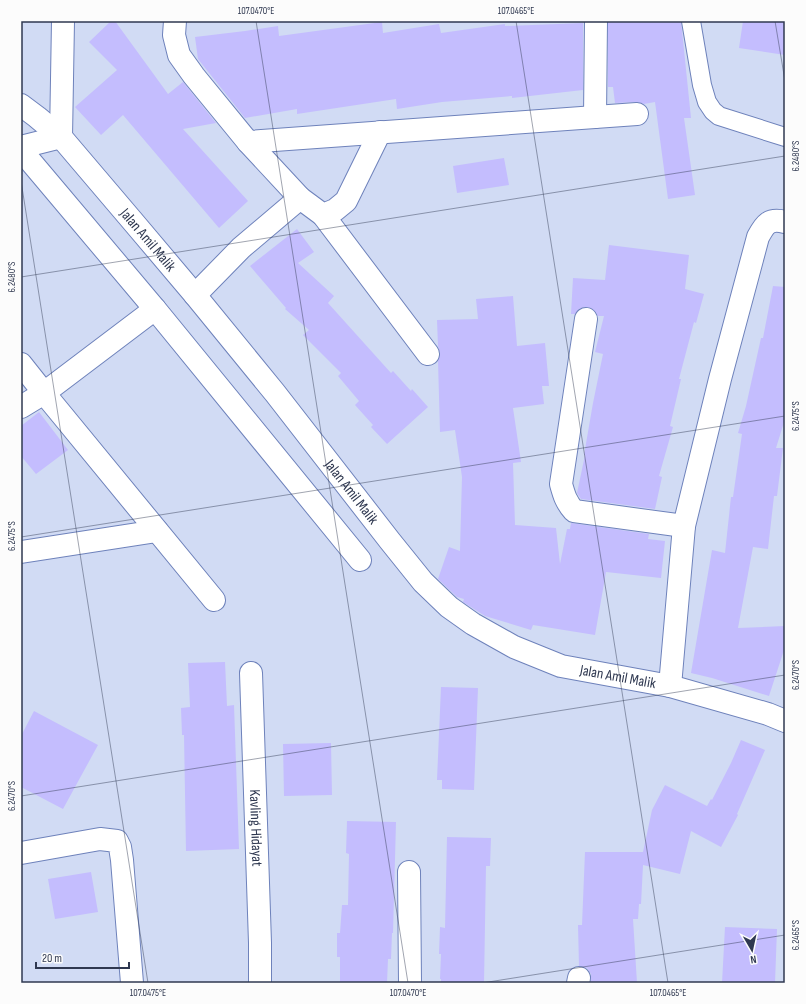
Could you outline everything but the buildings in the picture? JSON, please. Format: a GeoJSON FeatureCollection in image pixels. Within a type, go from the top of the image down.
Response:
{"type":"FeatureCollection","features":[{"type":"Feature","properties":{"kind":"street"},"geometry":{"type":"LineString","coordinates":[[63,21],[61,137],[21,148],[360,560]]}},
{"type":"Feature","properties":{"kind":"street"},"geometry":{"type":"LineString","coordinates":[[175,21],[174,35],[179,55],[194,76],[248,142],[300,198],[323,215],[428,354]]}},
{"type":"Feature","properties":{"kind":"street"},"geometry":{"type":"LineString","coordinates":[[595,117],[596,21]]}},
{"type":"Feature","properties":{"kind":"street","name":"Jalan Amil Malik"},"geometry":{"type":"LineString","coordinates":[[21,105],[61,137],[196,295],[275,393],[390,542],[423,582],[449,607],[473,624],[514,648],[561,666],[670,686],[768,714],[785,721]]}},
{"type":"Feature","properties":{"kind":"street"},"geometry":{"type":"LineString","coordinates":[[248,142],[637,114]]}},
{"type":"Feature","properties":{"kind":"street"},"geometry":{"type":"LineString","coordinates":[[323,215],[335,210],[346,201],[380,132]]}},
{"type":"Feature","properties":{"kind":"street"},"geometry":{"type":"LineString","coordinates":[[196,295],[241,248],[300,198]]}},
{"type":"Feature","properties":{"kind":"street"},"geometry":{"type":"LineString","coordinates":[[670,686],[684,526],[720,379],[758,237],[765,225],[771,221],[780,220],[785,222]]}},
{"type":"Feature","properties":{"kind":"street"},"geometry":{"type":"LineString","coordinates":[[21,407],[44,393],[155,309]]}},
{"type":"Feature","properties":{"kind":"street"},"geometry":{"type":"LineString","coordinates":[[586,319],[561,484],[564,497],[574,511],[684,526]]}},
{"type":"Feature","properties":{"kind":"street"},"geometry":{"type":"LineString","coordinates":[[21,364],[214,600]]}},
{"type":"Feature","properties":{"kind":"street"},"geometry":{"type":"LineString","coordinates":[[21,552],[157,531]]}},
{"type":"Feature","properties":{"kind":"street","name":"Kavling Hidayat"},"geometry":{"type":"LineString","coordinates":[[251,673],[260,936],[260,983]]}},
{"type":"Feature","properties":{"kind":"street"},"geometry":{"type":"LineString","coordinates":[[21,853],[100,839],[117,841],[120,847],[122,860],[132,983]]}},
{"type":"Feature","properties":{"kind":"street"},"geometry":{"type":"LineString","coordinates":[[409,872],[410,983]]}},
{"type":"Feature","properties":{"kind":"lane"},"geometry":{"type":"LineString","coordinates":[[691,21],[702,85],[707,102],[713,111],[719,116],[785,136]]}}]}
